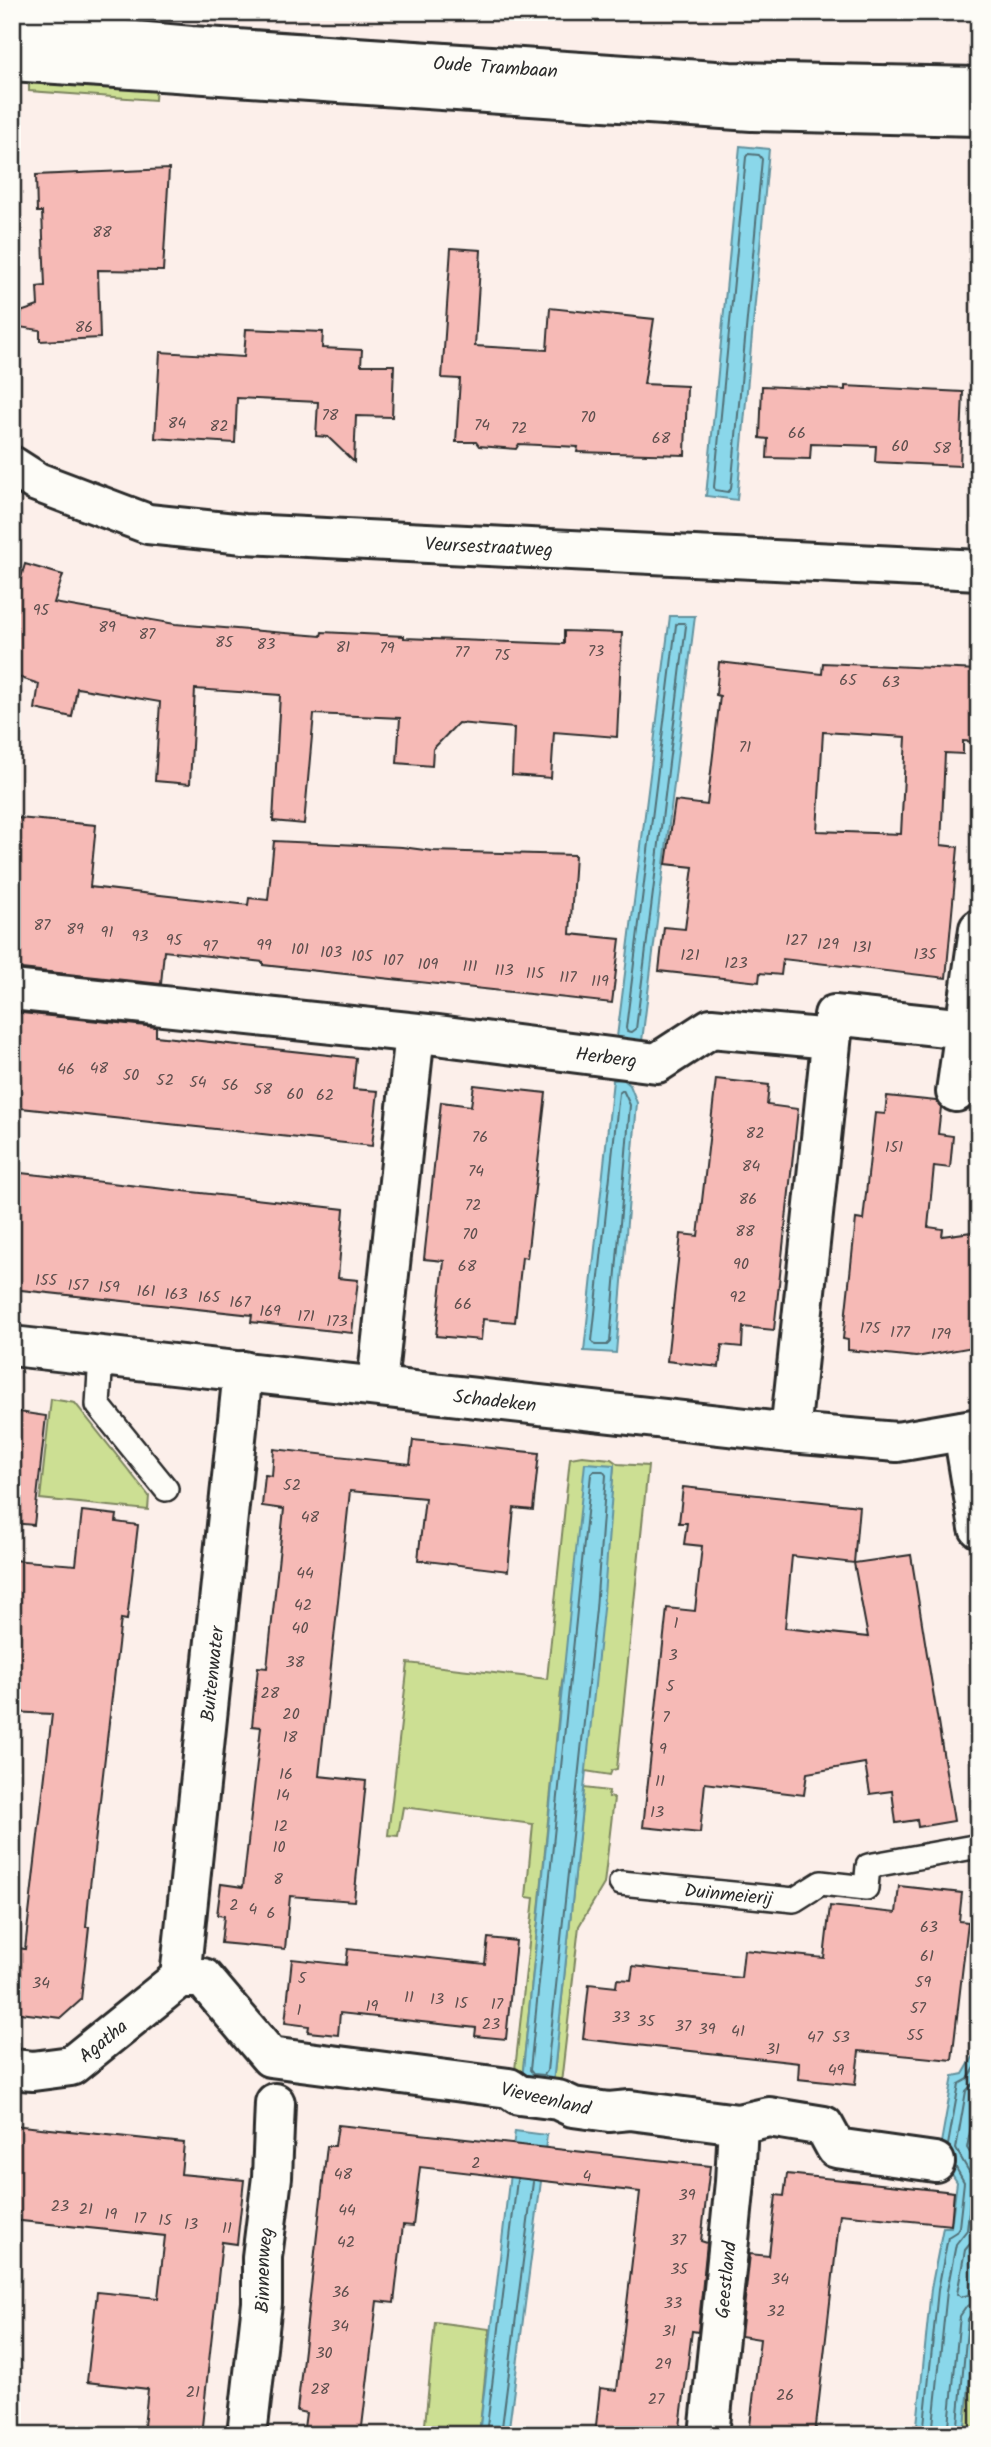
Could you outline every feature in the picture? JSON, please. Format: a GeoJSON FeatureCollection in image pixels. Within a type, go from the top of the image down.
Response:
{"type":"FeatureCollection","features":[{"type":"Feature","properties":{"kind":"street","name":"Oude Trambaan"},"geometry":{"type":"LineString","coordinates":[[12,30],[191,46],[730,82],[979,87]]}},
{"type":"Feature","properties":{"kind":"street","name":"Oude Trambaan"},"geometry":{"type":"LineString","coordinates":[[12,61],[752,111],[979,116]]}},
{"type":"Feature","properties":{"kind":"street","name":"Veursestraatweg"},"geometry":{"type":"LineString","coordinates":[[12,466],[37,482],[148,524],[244,534],[979,570]]}},
{"type":"Feature","properties":{"kind":"street"},"geometry":{"type":"LineString","coordinates":[[956,1092],[979,929]]}},
{"type":"Feature","properties":{"kind":"street","name":"Herberg"},"geometry":{"type":"LineString","coordinates":[[12,990],[415,1033],[657,1063],[711,1028],[831,1039]]}},
{"type":"Feature","properties":{"kind":"street"},"geometry":{"type":"LineString","coordinates":[[790,1433],[834,1015],[965,1029]]}},
{"type":"Feature","properties":{"kind":"street"},"geometry":{"type":"LineString","coordinates":[[377,1385],[415,1033]]}},
{"type":"Feature","properties":{"kind":"street","name":"Schadeken"},"geometry":{"type":"LineString","coordinates":[[12,1346],[790,1433],[897,1442],[971,1430]]}},
{"type":"Feature","properties":{"kind":"street","name":"Buitenwater"},"geometry":{"type":"LineString","coordinates":[[180,1978],[243,1371]]}},
{"type":"Feature","properties":{"kind":"street"},"geometry":{"type":"LineString","coordinates":[[971,1430],[979,1528]]}},
{"type":"Feature","properties":{"kind":"street","name":"Agatha"},"geometry":{"type":"LineString","coordinates":[[12,2069],[33,2071],[71,2066],[180,1978]]}},
{"type":"Feature","properties":{"kind":"street","name":"Vieveenland"},"geometry":{"type":"LineString","coordinates":[[180,1978],[204,1978],[270,2057],[509,2088],[519,2095],[558,2100],[573,2107],[609,2112],[629,2110],[738,2123],[769,2117],[824,2126],[836,2147],[935,2162]]}},
{"type":"Feature","properties":{"kind":"street","name":"Binnenweg"},"geometry":{"type":"LineString","coordinates":[[247,2435],[262,2303],[262,2257],[272,2177],[275,2103]]}},
{"type":"Feature","properties":{"kind":"street","name":"Geestland"},"geometry":{"type":"LineString","coordinates":[[709,2435],[735,2182],[738,2123]]}},
{"type":"Feature","properties":{"kind":"lane"},"geometry":{"type":"LineString","coordinates":[[101,1356],[98,1405],[166,1489]]}},
{"type":"Feature","properties":{"kind":"lane","name":"Duinmeierij"},"geometry":{"type":"LineString","coordinates":[[621,1883],[794,1900],[821,1883],[866,1888],[868,1866],[979,1846]]}},
{"type":"Feature","properties":{"kind":"green space"},"geometry":{"type":"Polygon","coordinates":[[[29,75],[156,84],[155,100],[29,91],[29,75]]]}},
{"type":"Feature","properties":{"kind":"green space"},"geometry":{"type":"Polygon","coordinates":[[[51,1399],[75,1403],[149,1496],[148,1510],[40,1499],[51,1399]]]}},
{"type":"Feature","properties":{"kind":"green space"},"geometry":{"type":"Polygon","coordinates":[[[582,1456],[611,1459],[618,1464],[648,1466],[617,1769],[612,1770],[610,1775],[585,1771],[614,1466],[562,1681],[522,2080],[514,2079],[534,1898],[526,1897],[533,1824],[403,1807],[398,1836],[388,1835],[408,1663],[547,1679],[570,1458],[582,1456]]]}},
{"type":"Feature","properties":{"kind":"green space"},"geometry":{"type":"Polygon","coordinates":[[[584,1788],[609,1791],[608,1797],[614,1798],[604,1884],[579,1926],[561,2083],[553,2083],[584,1788]]]}},
{"type":"Feature","properties":{"kind":"green space"},"geometry":{"type":"Polygon","coordinates":[[[978,2293],[979,2435],[964,2435],[978,2293]]]}},
{"type":"Feature","properties":{"kind":"green space"},"geometry":{"type":"Polygon","coordinates":[[[435,2322],[490,2329],[479,2435],[424,2435],[435,2322]]]}},
{"type":"Feature","properties":{"kind":"water"},"geometry":{"type":"Polygon","coordinates":[[[740,146],[769,149],[737,500],[706,496],[740,146]]]}},
{"type":"Feature","properties":{"kind":"water"},"geometry":{"type":"Polygon","coordinates":[[[670,616],[695,616],[642,1041],[617,1037],[670,616]]]}},
{"type":"Feature","properties":{"kind":"water"},"geometry":{"type":"Polygon","coordinates":[[[623,1079],[630,1085],[637,1103],[616,1353],[584,1351],[613,1080],[623,1079]]]}},
{"type":"Feature","properties":{"kind":"water"},"geometry":{"type":"Polygon","coordinates":[[[585,1463],[614,1465],[603,1609],[553,2083],[522,2080],[585,1463]]]}},
{"type":"Feature","properties":{"kind":"water"},"geometry":{"type":"Polygon","coordinates":[[[979,2047],[979,2286],[964,2435],[916,2435],[931,2289],[943,2227],[951,2227],[957,2182],[939,2154],[953,2076],[963,2074],[979,2047]]]}},
{"type":"Feature","properties":{"kind":"water"},"geometry":{"type":"Polygon","coordinates":[[[515,2131],[547,2135],[508,2435],[479,2435],[515,2131]]]}},
{"type":"Feature","properties":{"kind":"building"},"geometry":{"type":"Polygon","coordinates":[[[169,169],[163,271],[98,270],[100,338],[40,341],[40,330],[12,326],[12,315],[38,306],[37,287],[45,286],[42,212],[37,212],[36,175],[169,169]]]}},
{"type":"Feature","properties":{"kind":"building"},"geometry":{"type":"Polygon","coordinates":[[[451,248],[481,250],[475,346],[547,350],[550,308],[654,319],[644,384],[687,386],[685,455],[577,452],[578,447],[519,444],[516,449],[479,446],[476,442],[456,442],[460,379],[442,378],[451,248]]]}},
{"type":"Feature","properties":{"kind":"building"},"geometry":{"type":"Polygon","coordinates":[[[246,329],[323,332],[322,348],[362,350],[361,365],[394,365],[392,417],[356,416],[354,462],[328,437],[316,436],[318,402],[237,398],[235,443],[155,438],[160,352],[244,357],[246,329]]]}},
{"type":"Feature","properties":{"kind":"building"},"geometry":{"type":"Polygon","coordinates":[[[762,386],[845,390],[845,386],[963,392],[960,466],[875,462],[876,446],[811,444],[810,459],[767,458],[768,439],[760,438],[762,386]]]}},
{"type":"Feature","properties":{"kind":"building"},"geometry":{"type":"Polygon","coordinates":[[[25,564],[63,575],[54,603],[175,624],[321,636],[322,632],[564,644],[564,631],[622,633],[617,737],[554,732],[551,778],[512,775],[514,728],[458,723],[433,749],[432,766],[397,763],[400,718],[314,714],[304,824],[273,821],[280,695],[195,689],[190,784],[155,781],[160,702],[77,688],[72,717],[35,709],[39,684],[12,675],[12,609],[25,564]]]}},
{"type":"Feature","properties":{"kind":"building"},"geometry":{"type":"Polygon","coordinates":[[[719,662],[822,674],[823,663],[979,670],[979,742],[963,741],[963,754],[945,753],[941,845],[958,847],[946,978],[783,959],[781,975],[760,973],[759,982],[659,971],[664,927],[685,929],[693,867],[666,864],[675,801],[707,805],[720,696],[716,695],[719,662]],[[823,732],[817,831],[901,834],[906,737],[823,732]]]}},
{"type":"Feature","properties":{"kind":"building"},"geometry":{"type":"Polygon","coordinates":[[[18,818],[96,825],[90,887],[248,905],[249,898],[268,900],[274,841],[432,851],[575,855],[570,934],[620,939],[612,1003],[263,965],[263,962],[164,951],[161,984],[12,968],[12,876],[18,818]]]}},
{"type":"Feature","properties":{"kind":"building"},"geometry":{"type":"Polygon","coordinates":[[[12,1012],[156,1027],[156,1036],[356,1058],[353,1089],[378,1091],[372,1146],[12,1107],[12,1012]]]}},
{"type":"Feature","properties":{"kind":"building"},"geometry":{"type":"Polygon","coordinates":[[[716,1079],[769,1085],[767,1105],[798,1109],[774,1330],[743,1327],[742,1347],[722,1345],[719,1367],[667,1361],[681,1234],[698,1236],[716,1079]]]}},
{"type":"Feature","properties":{"kind":"building"},"geometry":{"type":"Polygon","coordinates":[[[474,1085],[546,1093],[527,1258],[522,1257],[515,1322],[483,1319],[481,1340],[436,1336],[444,1261],[424,1259],[441,1102],[471,1106],[474,1085]]]}},
{"type":"Feature","properties":{"kind":"building"},"geometry":{"type":"Polygon","coordinates":[[[887,1096],[936,1101],[941,1107],[938,1134],[953,1136],[950,1168],[934,1166],[928,1227],[943,1229],[942,1236],[979,1231],[979,1346],[916,1357],[848,1350],[848,1340],[843,1339],[856,1219],[863,1220],[875,1113],[885,1114],[887,1096]]]}},
{"type":"Feature","properties":{"kind":"building"},"geometry":{"type":"Polygon","coordinates":[[[12,1172],[344,1209],[338,1278],[358,1280],[352,1333],[251,1322],[252,1315],[12,1289],[12,1172]]]}},
{"type":"Feature","properties":{"kind":"building"},"geometry":{"type":"Polygon","coordinates":[[[12,1411],[46,1416],[34,1525],[12,1523],[12,1411]]]}},
{"type":"Feature","properties":{"kind":"building"},"geometry":{"type":"Polygon","coordinates":[[[413,1440],[539,1453],[533,1510],[514,1508],[508,1571],[418,1560],[425,1498],[350,1491],[319,1776],[366,1781],[354,1901],[290,1896],[285,1949],[221,1943],[224,1916],[217,1915],[221,1884],[243,1887],[261,1727],[252,1726],[258,1667],[267,1668],[284,1509],[262,1506],[265,1475],[272,1476],[274,1449],[410,1464],[413,1440]]]}},
{"type":"Feature","properties":{"kind":"building"},"geometry":{"type":"Polygon","coordinates":[[[683,1487],[859,1506],[854,1563],[911,1555],[954,1821],[918,1827],[917,1820],[896,1823],[892,1791],[870,1794],[865,1763],[807,1773],[804,1795],[705,1783],[700,1833],[643,1827],[667,1608],[695,1611],[702,1546],[684,1544],[687,1523],[679,1523],[683,1487]],[[792,1556],[785,1628],[868,1637],[854,1563],[792,1556]]]}},
{"type":"Feature","properties":{"kind":"building"},"geometry":{"type":"Polygon","coordinates":[[[82,1511],[117,1515],[116,1522],[138,1525],[127,1620],[121,1619],[89,1895],[86,1927],[89,1927],[81,2000],[61,2018],[12,2012],[12,1947],[25,1949],[52,1714],[12,1712],[12,1560],[76,1565],[82,1511]]]}},
{"type":"Feature","properties":{"kind":"building"},"geometry":{"type":"Polygon","coordinates":[[[899,1886],[962,1893],[959,1921],[968,1922],[952,2060],[859,2051],[855,2085],[798,2079],[799,2063],[583,2039],[589,1984],[616,1987],[617,1979],[631,1980],[633,1966],[741,1978],[744,1950],[824,1958],[830,1906],[896,1913],[899,1886]]]}},
{"type":"Feature","properties":{"kind":"building"},"geometry":{"type":"Polygon","coordinates":[[[488,1938],[516,1941],[506,2039],[475,2036],[476,2028],[340,2013],[338,2035],[308,2032],[309,2026],[285,2023],[292,1959],[346,1965],[348,1949],[485,1964],[488,1938]]]}},
{"type":"Feature","properties":{"kind":"building"},"geometry":{"type":"Polygon","coordinates":[[[12,2125],[184,2143],[181,2174],[244,2180],[237,2244],[222,2242],[201,2435],[143,2435],[148,2389],[87,2382],[97,2292],[158,2298],[165,2236],[12,2220],[12,2125]]]}},
{"type":"Feature","properties":{"kind":"building"},"geometry":{"type":"Polygon","coordinates":[[[338,2125],[710,2166],[701,2241],[707,2243],[698,2332],[692,2331],[679,2435],[595,2435],[600,2388],[617,2390],[640,2192],[420,2167],[413,2226],[403,2225],[394,2303],[377,2301],[361,2435],[303,2435],[306,2413],[297,2411],[327,2146],[335,2146],[338,2125]]]}},
{"type":"Feature","properties":{"kind":"building"},"geometry":{"type":"Polygon","coordinates":[[[787,2174],[954,2192],[951,2225],[840,2214],[815,2435],[749,2435],[760,2339],[741,2336],[750,2254],[769,2256],[776,2195],[784,2196],[787,2174]]]}}]}
